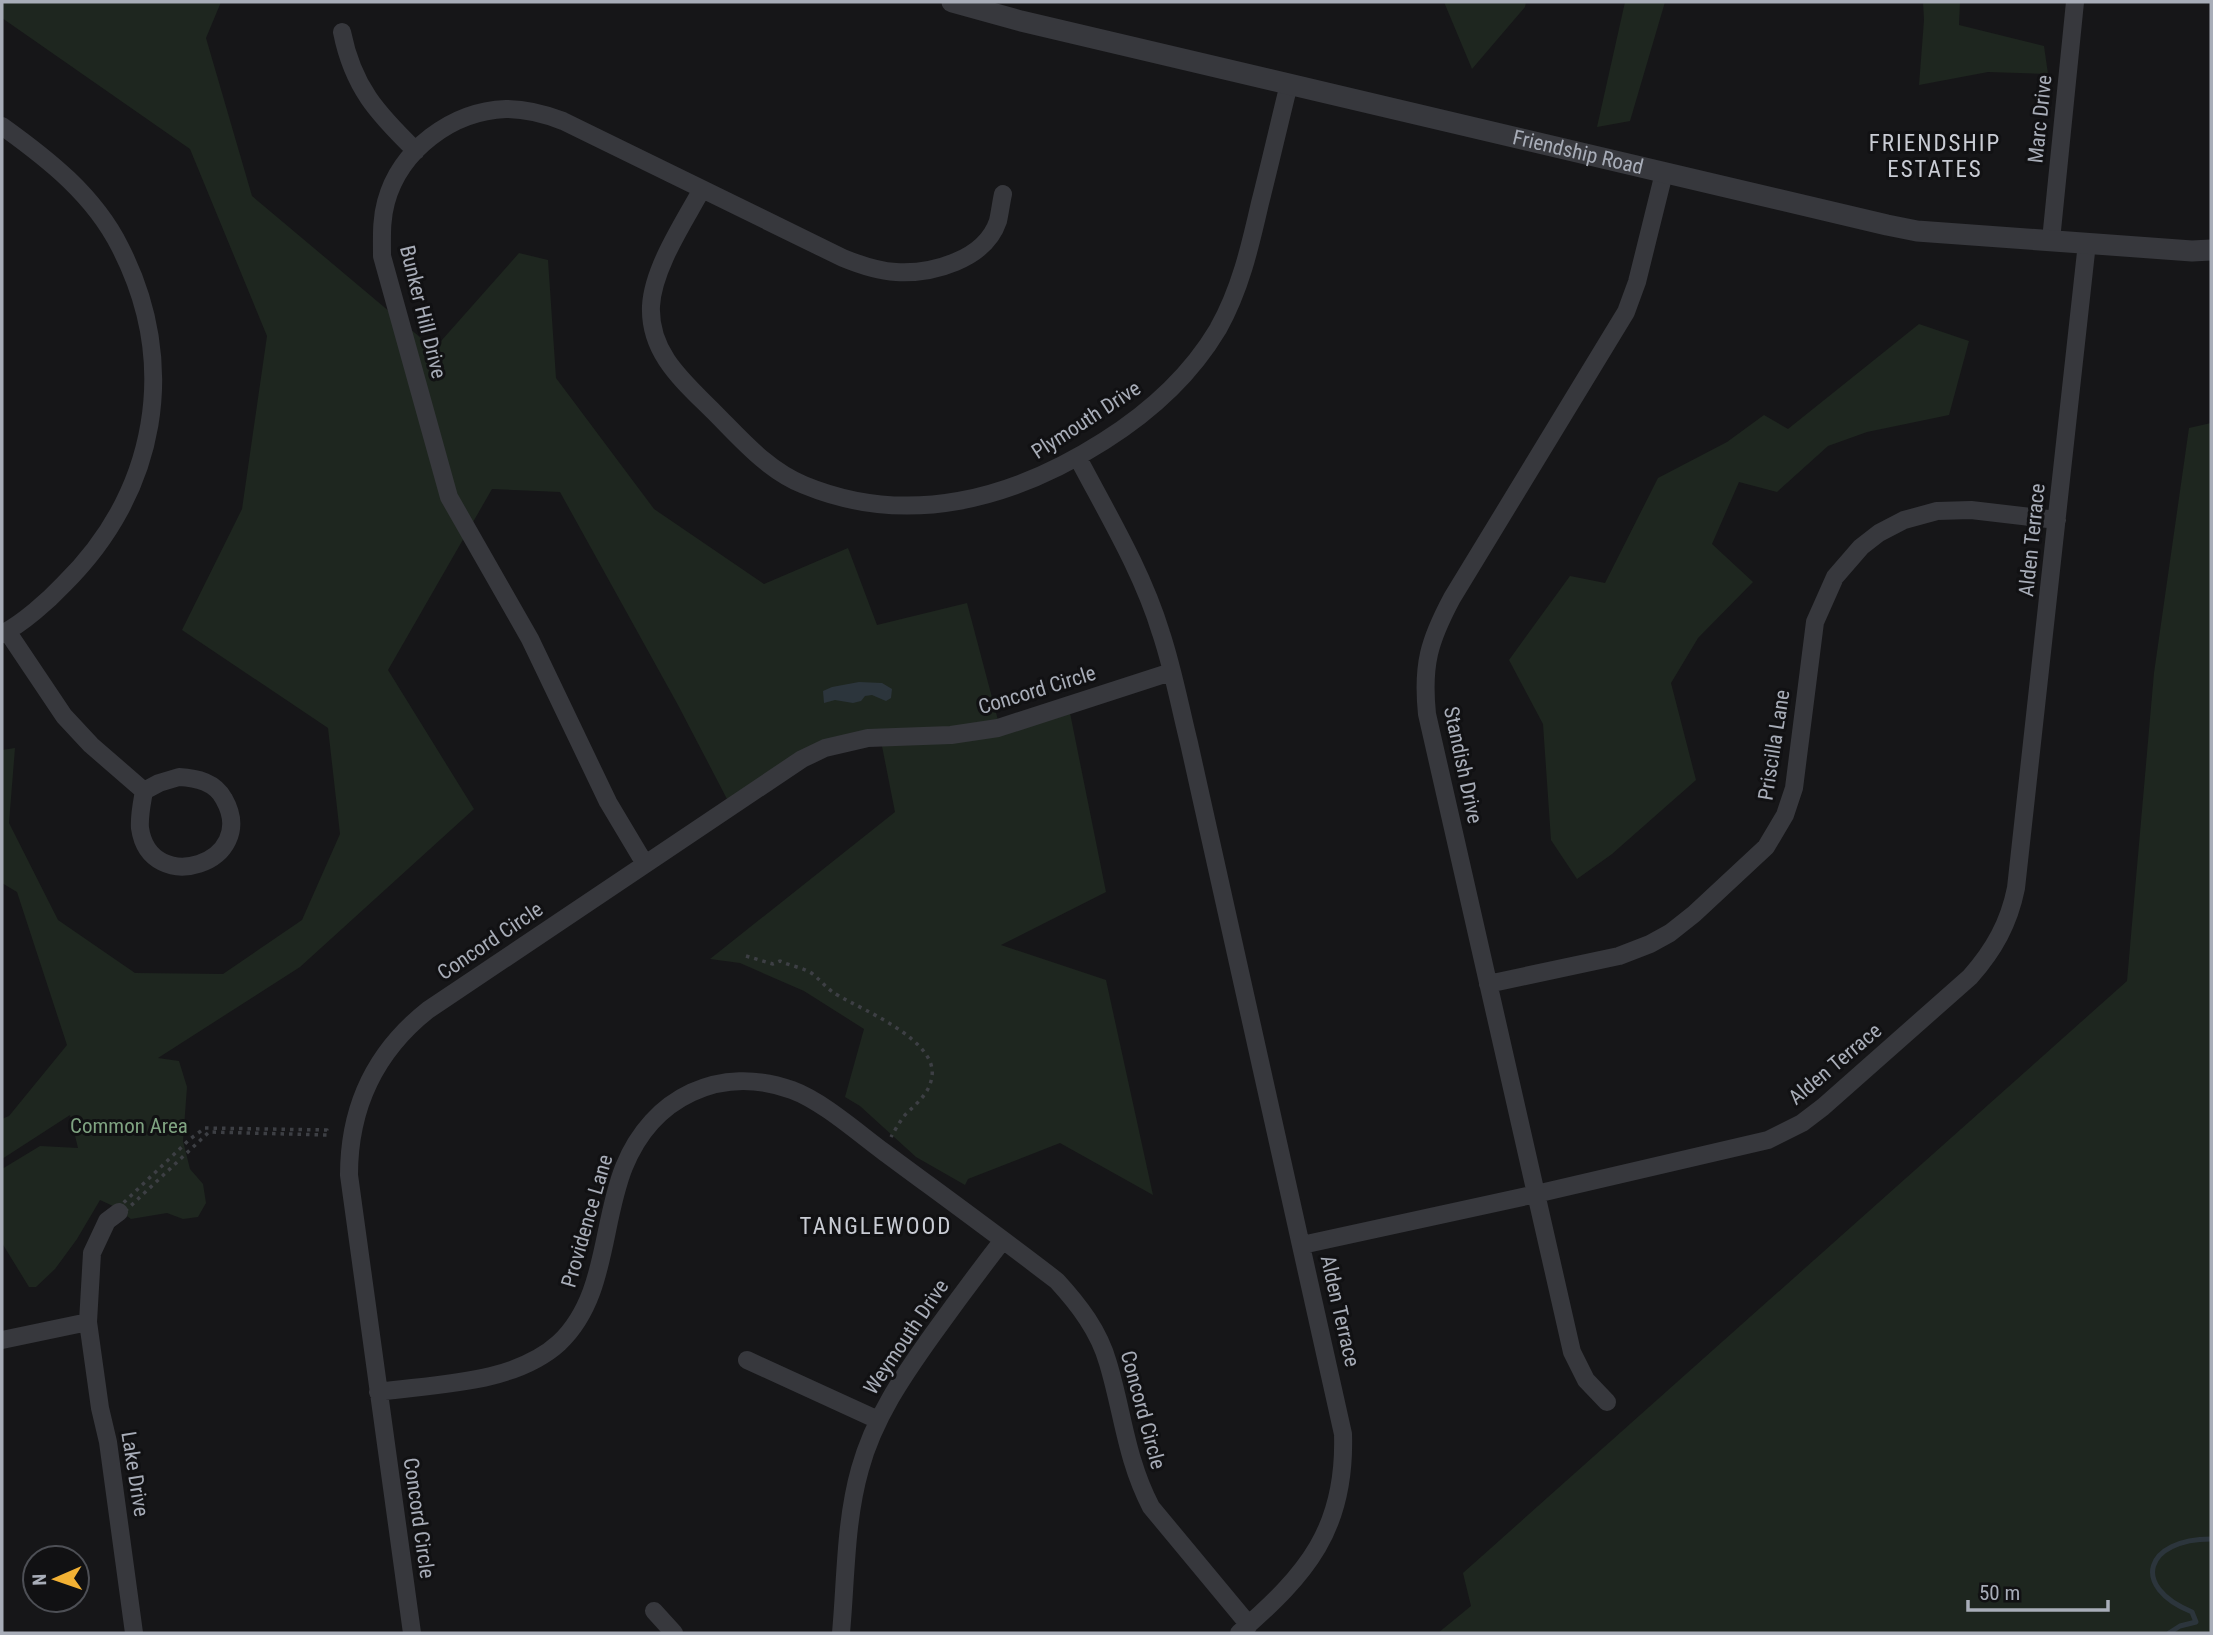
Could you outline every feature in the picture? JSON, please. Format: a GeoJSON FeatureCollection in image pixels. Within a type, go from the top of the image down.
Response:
{"type":"FeatureCollection","features":[{"type":"Feature","properties":{"kind":"street","name":"Friendship Road"},"geometry":{"type":"LineString","coordinates":[[952,2],[1021,21],[1917,231],[2192,251],[2211,250]]}},
{"type":"Feature","properties":{"kind":"street","name":"Marc Drive"},"geometry":{"type":"LineString","coordinates":[[2051,240],[2075,2]]}},
{"type":"Feature","properties":{"kind":"street"},"geometry":{"type":"LineString","coordinates":[[342,32],[347,58],[367,97],[392,128],[416,151]]}},
{"type":"Feature","properties":{"kind":"street","name":"Plymouth Drive"},"geometry":{"type":"LineString","coordinates":[[699,195],[661,269],[653,293],[652,326],[658,345],[675,373],[761,459],[802,484],[836,497],[879,504],[922,505],[967,500],[1008,490],[1078,458],[1130,425],[1164,397],[1190,369],[1218,329],[1246,265],[1289,84]]}},
{"type":"Feature","properties":{"kind":"street","name":"Bunker Hill Drive"},"geometry":{"type":"LineString","coordinates":[[645,864],[608,802],[530,639],[456,512],[443,480],[383,256],[381,231],[389,193],[405,163],[438,132],[462,118],[506,109],[526,110],[563,121],[699,195],[865,267],[895,272],[940,267],[971,254],[986,241],[997,222],[1003,194]]}},
{"type":"Feature","properties":{"kind":"street"},"geometry":{"type":"LineString","coordinates":[[2,127],[52,164],[79,189],[102,217],[119,245],[144,306],[154,379],[151,418],[142,458],[130,492],[113,524],[84,565],[54,595],[4,632],[69,723],[144,791]]}},
{"type":"Feature","properties":{"kind":"street","name":"Standish Drive"},"geometry":{"type":"LineString","coordinates":[[1607,1402],[1586,1380],[1572,1352],[1427,714],[1426,666],[1432,640],[1452,598],[1626,312],[1637,282],[1664,173]]}},
{"type":"Feature","properties":{"kind":"street","name":"Alden Terrace"},"geometry":{"type":"LineString","coordinates":[[1244,1629],[1280,1596],[1312,1559],[1329,1528],[1341,1486],[1344,1455],[1341,1423],[1302,1245],[1756,1144],[1786,1132],[1823,1107],[1984,962],[2006,924],[2016,888],[2087,243]]}},
{"type":"Feature","properties":{"kind":"street"},"geometry":{"type":"LineString","coordinates":[[1078,458],[1126,548],[1161,634],[1302,1245]]}},
{"type":"Feature","properties":{"kind":"street","name":"Priscilla Lane"},"geometry":{"type":"LineString","coordinates":[[1489,984],[1619,956],[1650,944],[1670,933],[1694,914],[1766,847],[1785,815],[1794,788],[1815,622],[1835,578],[1861,547],[1879,533],[1904,520],[1937,511],[1971,510],[2057,520]]}},
{"type":"Feature","properties":{"kind":"street","name":"Concord Circle"},"geometry":{"type":"LineString","coordinates":[[412,1633],[349,1175],[351,1135],[357,1112],[374,1071],[399,1036],[422,1015],[645,864],[802,759],[825,748],[868,738],[951,735],[998,728],[1171,672]]}},
{"type":"Feature","properties":{"kind":"street"},"geometry":{"type":"LineString","coordinates":[[179,777],[208,783],[221,793],[229,808],[231,824],[224,846],[216,856],[192,867],[179,867],[163,862],[145,843],[141,830],[144,791],[179,777]]}},
{"type":"Feature","properties":{"kind":"street","name":"Providence Lane"},"geometry":{"type":"LineString","coordinates":[[378,1392],[505,1373],[536,1359],[559,1342],[587,1303],[600,1264],[623,1170],[634,1145],[656,1115],[686,1094],[723,1082],[747,1081],[777,1085],[808,1097],[1003,1240]]}},
{"type":"Feature","properties":{"kind":"street","name":"Lake Drive"},"geometry":{"type":"LineString","coordinates":[[119,1212],[107,1221],[92,1253],[88,1322],[100,1408],[108,1442],[134,1633]]}},
{"type":"Feature","properties":{"kind":"street","name":"Concord Circle"},"geometry":{"type":"LineString","coordinates":[[1003,1240],[1058,1281],[1075,1300],[1092,1326],[1108,1363],[1140,1487],[1151,1507],[1244,1629]]}},
{"type":"Feature","properties":{"kind":"street","name":"Weymouth Drive"},"geometry":{"type":"LineString","coordinates":[[841,1633],[850,1517],[860,1466],[878,1420],[897,1384],[1003,1240]]}},
{"type":"Feature","properties":{"kind":"street"},"geometry":{"type":"LineString","coordinates":[[2,1340],[88,1322]]}},
{"type":"Feature","properties":{"kind":"street"},"geometry":{"type":"LineString","coordinates":[[747,1360],[878,1420]]}},
{"type":"Feature","properties":{"kind":"street"},"geometry":{"type":"LineString","coordinates":[[654,1611],[674,1633]]}},
{"type":"Feature","properties":{"kind":"path"},"geometry":{"type":"LineString","coordinates":[[746,956],[773,964],[780,961],[814,975],[824,987],[898,1027],[918,1045],[932,1068],[932,1076],[920,1102],[901,1120],[884,1152]]}},
{"type":"Feature","properties":{"kind":"path"},"geometry":{"type":"LineString","coordinates":[[205,1128],[327,1130],[327,1135],[209,1132],[121,1215],[119,1212],[117,1209],[126,1200],[205,1128]]}},
{"type":"Feature","properties":{"kind":"green space","name":"Common Area"},"geometry":{"type":"Polygon","coordinates":[[[2,2],[221,2],[206,38],[252,196],[434,349],[519,253],[548,260],[556,378],[654,509],[764,584],[848,548],[877,625],[967,603],[999,724],[1068,703],[1106,892],[1001,945],[1106,980],[1153,1195],[1060,1143],[968,1179],[965,1185],[916,1157],[860,1106],[845,1097],[864,1029],[804,991],[740,963],[710,959],[895,812],[879,731],[727,799],[560,492],[492,489],[388,670],[474,809],[300,967],[158,1058],[179,1061],[187,1087],[183,1141],[190,1169],[203,1184],[206,1203],[198,1217],[183,1219],[167,1213],[131,1219],[100,1200],[55,1269],[36,1287],[29,1287],[2,1243],[2,1169],[40,1146],[78,1148],[70,1115],[2,1159],[2,1119],[9,1116],[67,1045],[17,892],[2,883],[2,750],[15,748],[9,823],[58,920],[135,973],[223,974],[302,920],[340,834],[328,728],[182,630],[242,509],[267,336],[190,149],[2,18],[2,2]]]}},
{"type":"Feature","properties":{"kind":"green space"},"geometry":{"type":"Polygon","coordinates":[[[1444,2],[1526,2],[1525,7],[1472,69],[1444,2]]]}},
{"type":"Feature","properties":{"kind":"green space"},"geometry":{"type":"Polygon","coordinates":[[[1625,2],[1665,2],[1630,121],[1597,127],[1625,2]]]}},
{"type":"Feature","properties":{"kind":"green space"},"geometry":{"type":"Polygon","coordinates":[[[1923,2],[1960,2],[1959,25],[2044,46],[2048,74],[1988,72],[1919,85],[1923,2]]]}},
{"type":"Feature","properties":{"kind":"green space"},"geometry":{"type":"Polygon","coordinates":[[[1919,324],[1969,341],[1949,415],[1867,432],[1828,446],[1777,492],[1739,482],[1712,544],[1753,582],[1698,638],[1671,683],[1696,780],[1612,854],[1577,879],[1551,840],[1543,724],[1509,660],[1570,576],[1605,583],[1658,478],[1727,442],[1764,415],[1788,429],[1919,324]]]}},
{"type":"Feature","properties":{"kind":"green space"},"geometry":{"type":"Polygon","coordinates":[[[2211,423],[2211,1633],[1438,1633],[1471,1606],[1463,1573],[2127,981],[2154,673],[2189,428],[2211,423]]]}},
{"type":"Feature","properties":{"kind":"shaded area"},"geometry":{"type":"Polygon","coordinates":[[[859,682],[882,683],[892,689],[891,698],[886,701],[872,695],[853,703],[835,700],[824,703],[823,691],[859,682]]]}},
{"type":"Feature","properties":{"kind":"waterway"},"geometry":{"type":"LineString","coordinates":[[2169,1633],[2180,1626],[2196,1622],[2192,1612],[2159,1590],[2153,1577],[2154,1566],[2160,1555],[2172,1547],[2189,1541],[2211,1539]]}},
{"type":"Feature","properties":{"kind":"district","name":"FRIENDSHIP ESTATES"},"geometry":{"type":"Point","coordinates":[1935,156]}},
{"type":"Feature","properties":{"kind":"district","name":"TANGLEWOOD"},"geometry":{"type":"Point","coordinates":[876,1226]}}]}
